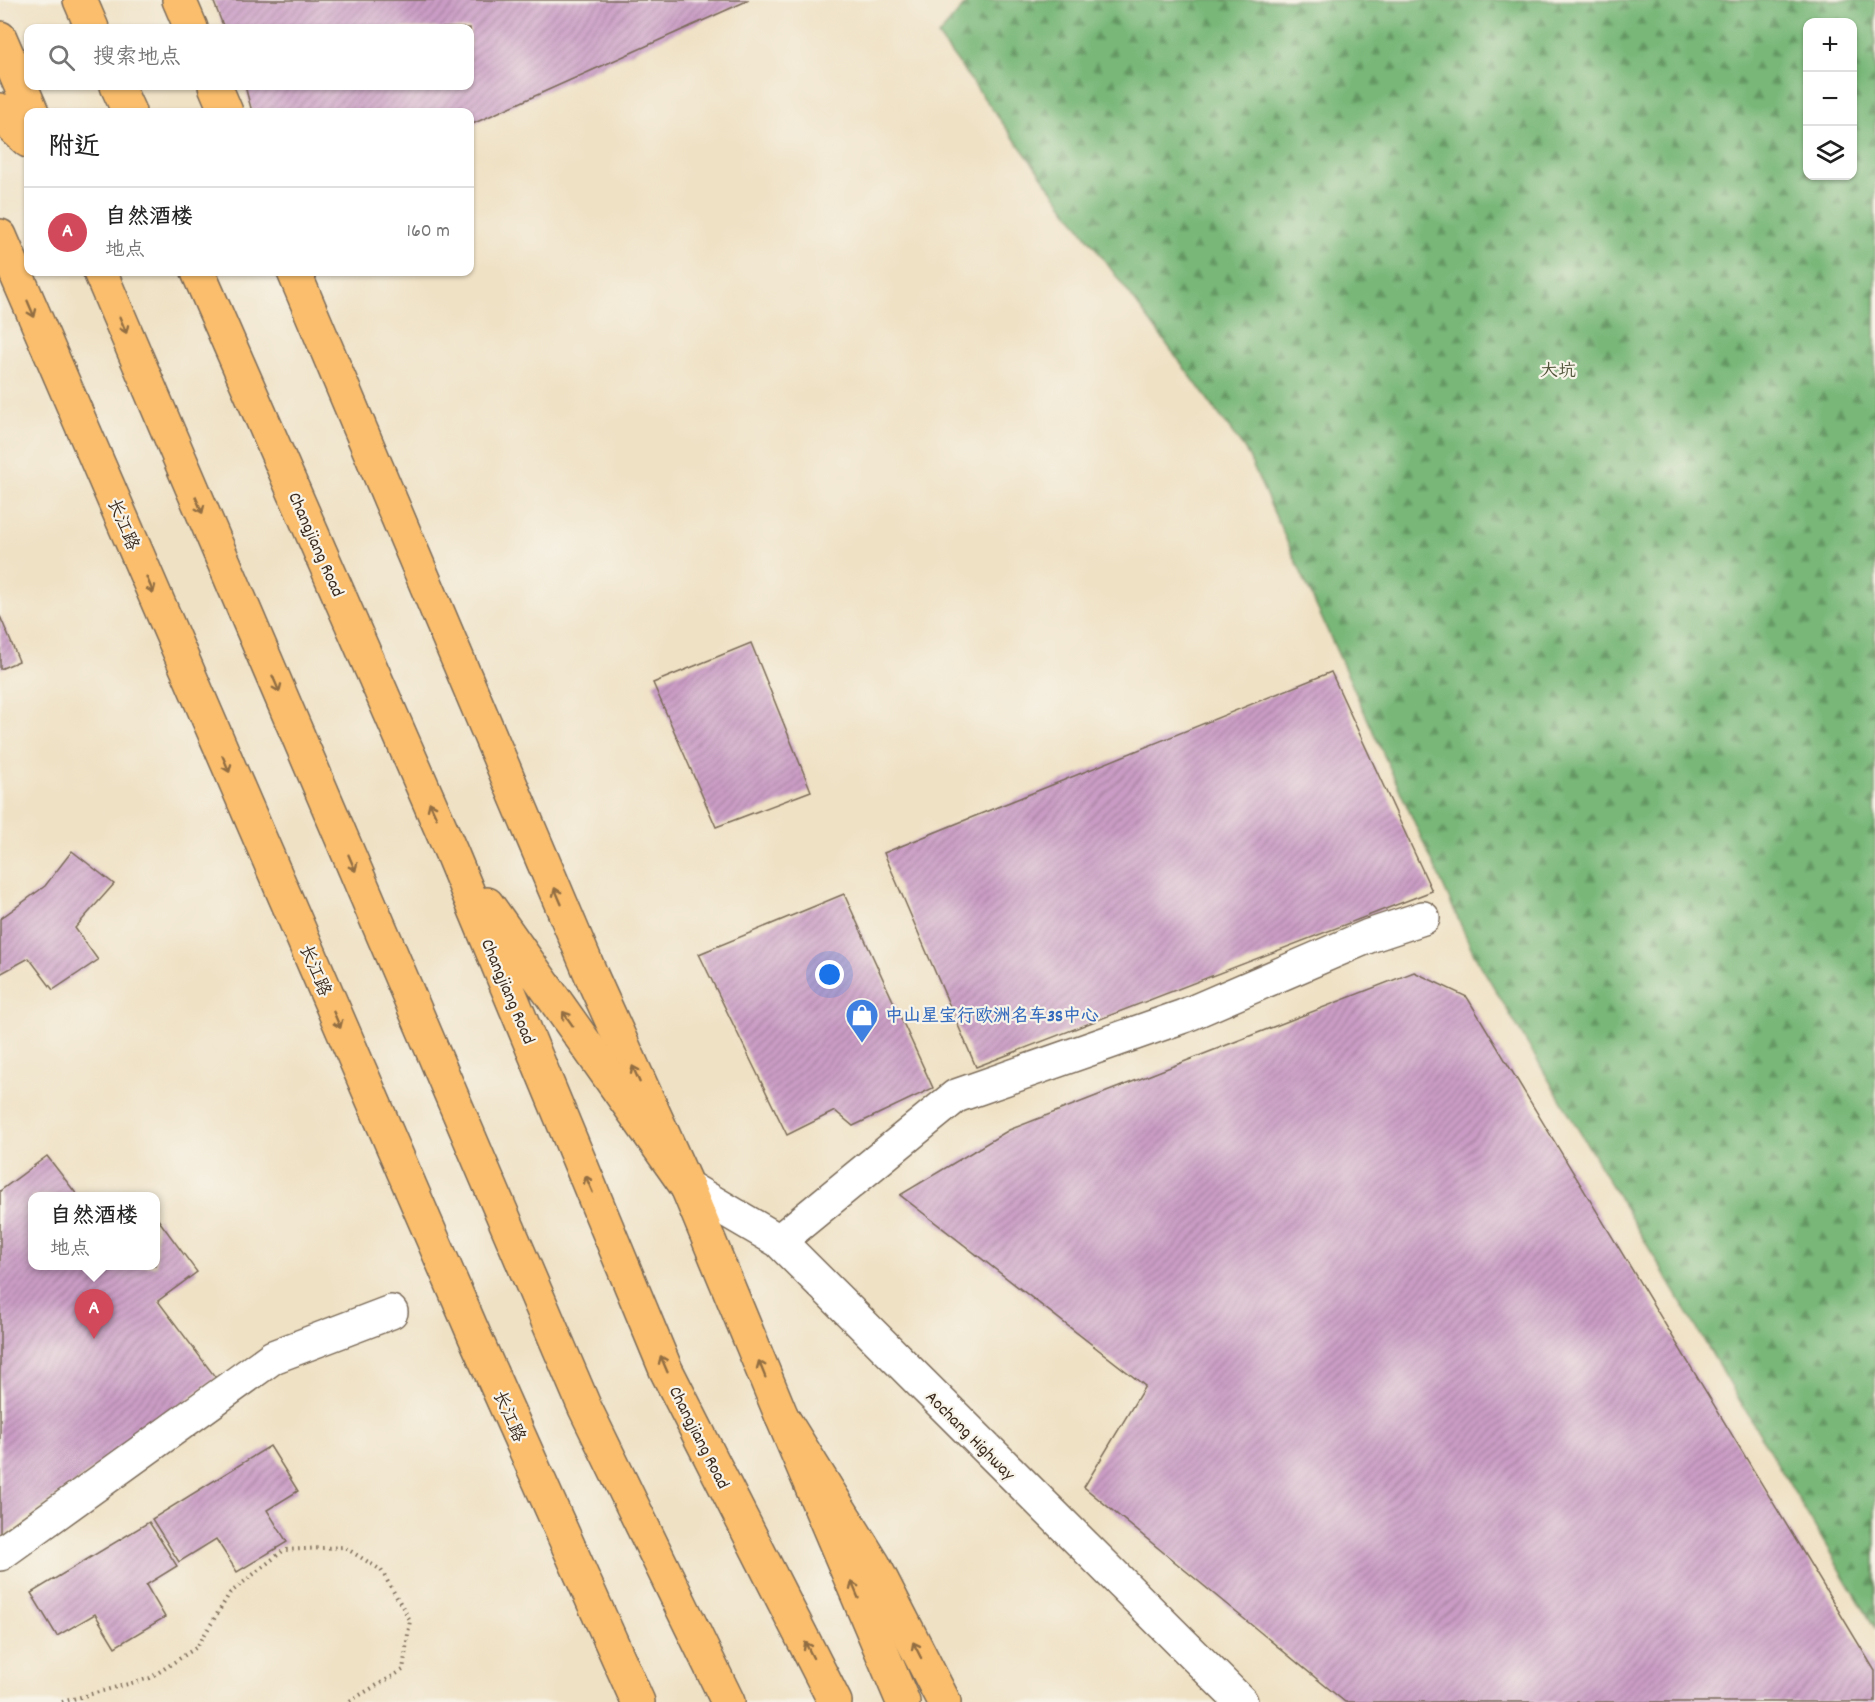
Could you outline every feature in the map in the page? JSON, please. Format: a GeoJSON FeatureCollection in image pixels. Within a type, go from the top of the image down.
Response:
{"type":"FeatureCollection","features":[{"type":"Feature","properties":{"kind":"main road"},"geometry":{"type":"LineString","coordinates":[[80,0],[90,24]]}},
{"type":"Feature","properties":{"kind":"main road"},"geometry":{"type":"LineString","coordinates":[[179,0],[189,24]]}},
{"type":"Feature","properties":{"kind":"main road"},"geometry":{"type":"LineString","coordinates":[[0,38],[30,108]]}},
{"type":"Feature","properties":{"kind":"main road"},"geometry":{"type":"LineString","coordinates":[[119,90],[127,108]]}},
{"type":"Feature","properties":{"kind":"main road"},"geometry":{"type":"LineString","coordinates":[[217,90],[224,108]]}},
{"type":"Feature","properties":{"kind":"main road"},"geometry":{"type":"LineString","coordinates":[[0,110],[6,121],[24,137]]}},
{"type":"Feature","properties":{"kind":"main road","name":"长江路"},"geometry":{"type":"LineString","coordinates":[[0,236],[475,1337],[638,1702]]}},
{"type":"Feature","properties":{"kind":"main road"},"geometry":{"type":"LineString","coordinates":[[102,276],[585,1408],[728,1702]]}},
{"type":"Feature","properties":{"kind":"main road","name":"Changjiang Road"},"geometry":{"type":"LineString","coordinates":[[200,276],[452,854],[666,1370],[835,1702]]}},
{"type":"Feature","properties":{"kind":"main road"},"geometry":{"type":"LineString","coordinates":[[296,276],[592,977],[687,1187],[903,1702]]}},
{"type":"Feature","properties":{"kind":"main road"},"geometry":{"type":"LineString","coordinates":[[452,854],[687,1187]]}},
{"type":"Feature","properties":{"kind":"main road"},"geometry":{"type":"LineString","coordinates":[[782,1417],[874,1565],[944,1702]]}},
{"type":"Feature","properties":{"kind":"street"},"geometry":{"type":"LineString","coordinates":[[779,1240],[956,1096],[1184,1016],[1369,936],[1423,918]]}},
{"type":"Feature","properties":{"kind":"street","name":"Aochang Highway"},"geometry":{"type":"LineString","coordinates":[[687,1187],[779,1240],[1241,1702]]}},
{"type":"Feature","properties":{"kind":"street"},"geometry":{"type":"LineString","coordinates":[[0,1554],[273,1357],[391,1311]]}},
{"type":"Feature","properties":{"kind":"path"},"geometry":{"type":"LineString","coordinates":[[62,1702],[150,1678],[197,1647],[230,1593],[284,1550],[344,1547],[381,1570],[410,1620],[402,1670],[348,1702]]}},
{"type":"Feature","properties":{"kind":"green space","name":"大坑"},"geometry":{"type":"Polygon","coordinates":[[[969,0],[1875,0],[1875,1628],[1474,954],[1246,451],[938,36],[969,0]]]}},
{"type":"Feature","properties":{"kind":"building"},"geometry":{"type":"Polygon","coordinates":[[[213,0],[749,0],[474,123],[474,108],[251,108],[246,90],[474,90],[474,24],[222,24],[213,0]]]}},
{"type":"Feature","properties":{"kind":"building"},"geometry":{"type":"Polygon","coordinates":[[[0,616],[19,661],[0,669],[0,616]]]}},
{"type":"Feature","properties":{"kind":"building"},"geometry":{"type":"Polygon","coordinates":[[[751,643],[811,791],[716,827],[653,683],[751,643]]]}},
{"type":"Feature","properties":{"kind":"building"},"geometry":{"type":"Polygon","coordinates":[[[1331,672],[1432,891],[976,1067],[884,853],[1331,672]]]}},
{"type":"Feature","properties":{"kind":"building"},"geometry":{"type":"Polygon","coordinates":[[[72,851],[114,884],[75,928],[98,960],[53,990],[29,958],[0,974],[0,919],[45,886],[72,851]]]}},
{"type":"Feature","properties":{"kind":"building"},"geometry":{"type":"Polygon","coordinates":[[[844,894],[933,1088],[853,1126],[835,1111],[787,1135],[699,954],[844,894]]]}},
{"type":"Feature","properties":{"kind":"building"},"geometry":{"type":"Polygon","coordinates":[[[1414,972],[1467,997],[1875,1671],[1875,1702],[1345,1702],[1084,1487],[1145,1386],[900,1195],[1009,1130],[1414,972]]]}},
{"type":"Feature","properties":{"kind":"building"},"geometry":{"type":"Polygon","coordinates":[[[47,1156],[75,1192],[28,1192],[28,1270],[160,1270],[160,1222],[197,1272],[158,1301],[216,1378],[0,1538],[0,1191],[47,1156]]]}},
{"type":"Feature","properties":{"kind":"building"},"geometry":{"type":"Polygon","coordinates":[[[270,1446],[298,1491],[267,1510],[287,1542],[237,1572],[216,1539],[179,1562],[152,1519],[270,1446]]]}},
{"type":"Feature","properties":{"kind":"building"},"geometry":{"type":"Polygon","coordinates":[[[149,1522],[177,1566],[146,1585],[165,1617],[115,1647],[95,1614],[57,1636],[31,1593],[149,1522]]]}},
{"type":"Feature","properties":{"kind":"place","name":"中山星宝行欧洲名车3S中心"},"geometry":{"type":"Point","coordinates":[862,1044]}},
{"type":"Feature","properties":{"kind":"place","name":"自然酒楼"},"geometry":{"type":"Point","coordinates":[94,1339]}}]}
